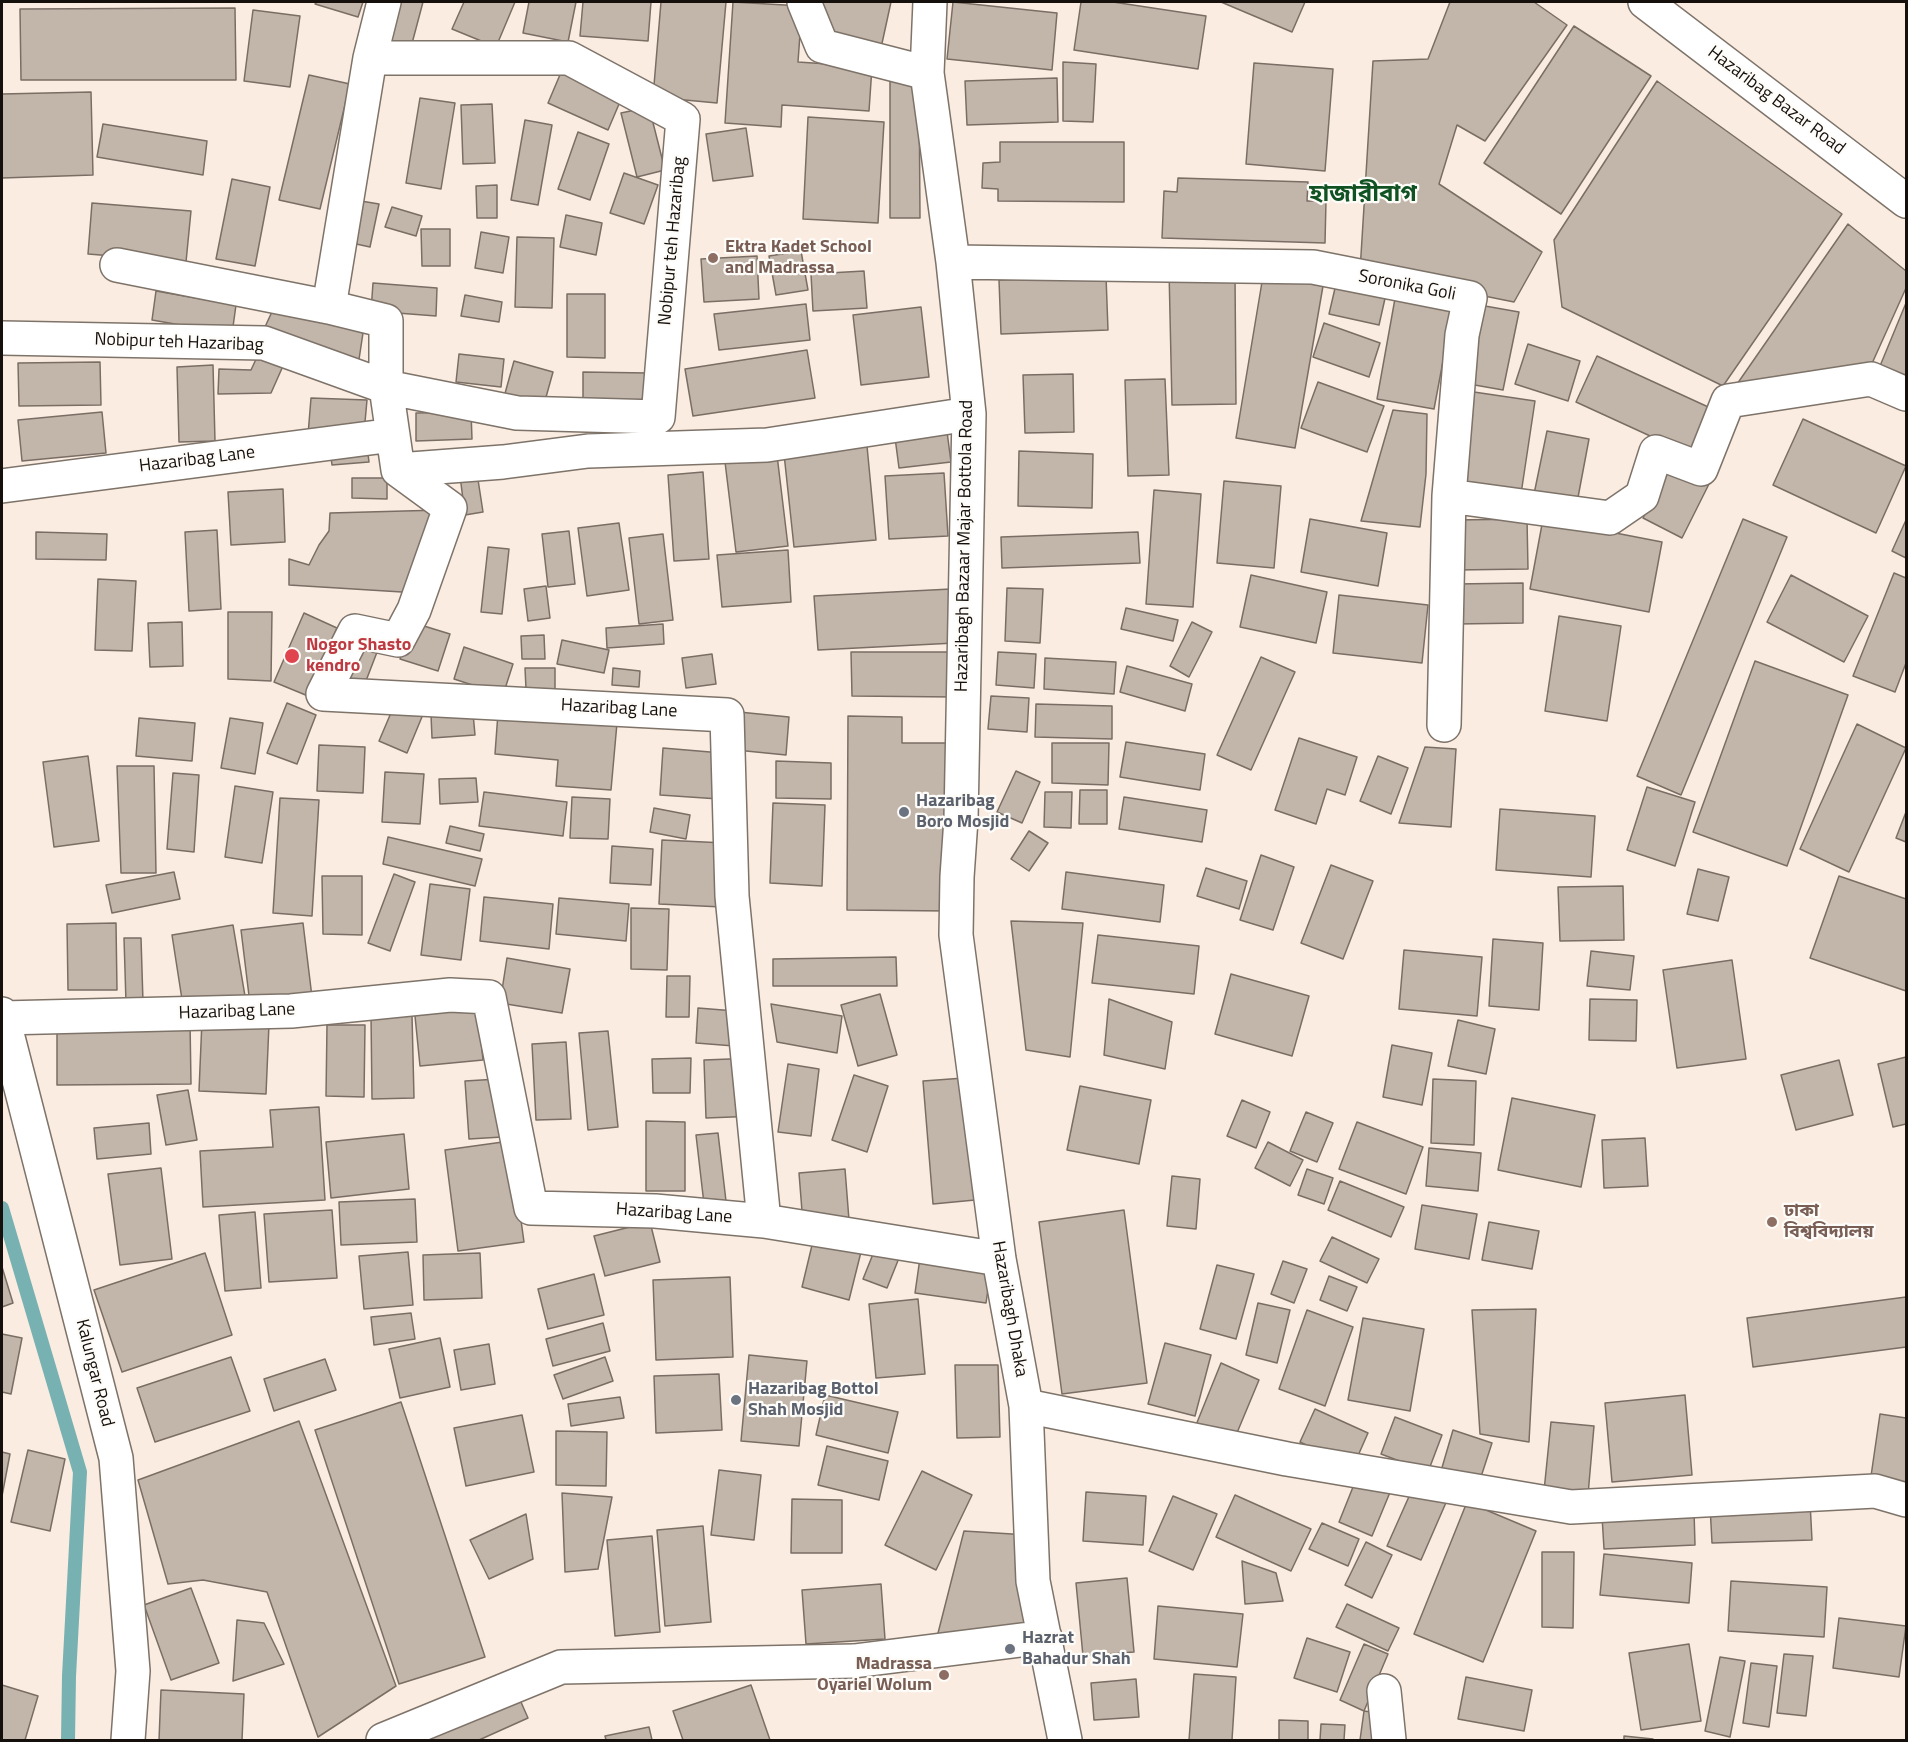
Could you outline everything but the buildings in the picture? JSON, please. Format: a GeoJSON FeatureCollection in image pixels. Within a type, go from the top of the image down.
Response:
{"type":"FeatureCollection","features":[{"type":"Feature","properties":{"kind":"street"},"geometry":{"type":"LineString","coordinates":[[329,307],[370,58],[384,2]]}},
{"type":"Feature","properties":{"kind":"street"},"geometry":{"type":"LineString","coordinates":[[804,2],[822,46],[927,73]]}},
{"type":"Feature","properties":{"kind":"street","name":"Hazaribagh Bazaar Majar Bottola Road"},"geometry":{"type":"LineString","coordinates":[[930,2],[927,73],[953,262],[969,414],[961,819],[957,877]]}},
{"type":"Feature","properties":{"kind":"street","name":"Hazaribag Bazar Road"},"geometry":{"type":"LineString","coordinates":[[1645,2],[1906,201]]}},
{"type":"Feature","properties":{"kind":"street","name":"Nobipur teh Hazaribag"},"geometry":{"type":"LineString","coordinates":[[2,338],[264,343],[386,387],[517,412],[658,417],[683,119],[569,58],[370,58]]}},
{"type":"Feature","properties":{"kind":"street","name":"Soronika Goli"},"geometry":{"type":"LineString","coordinates":[[953,262],[1313,267],[1470,298],[1462,335],[1449,496],[1444,725]]}},
{"type":"Feature","properties":{"kind":"street"},"geometry":{"type":"LineString","coordinates":[[117,266],[329,307],[386,321],[386,387],[398,470],[503,462],[588,451],[767,445],[969,414]]}},
{"type":"Feature","properties":{"kind":"street"},"geometry":{"type":"LineString","coordinates":[[1449,496],[1610,518],[1642,496],[1656,452],[1701,469],[1728,401],[1871,379],[1906,394]]}},
{"type":"Feature","properties":{"kind":"street","name":"Hazaribag Lane"},"geometry":{"type":"LineString","coordinates":[[2,486],[393,435]]}},
{"type":"Feature","properties":{"kind":"street","name":"Hazaribag Lane"},"geometry":{"type":"LineString","coordinates":[[398,470],[450,508],[414,610],[398,640],[355,631],[324,694],[727,715],[732,896],[764,1221]]}},
{"type":"Feature","properties":{"kind":"street","name":"Hazaribagh Dhaka"},"geometry":{"type":"LineString","coordinates":[[957,877],[956,935],[999,1259],[1026,1406],[1033,1581],[1065,1740]]}},
{"type":"Feature","properties":{"kind":"street","name":"Hazaribag Lane"},"geometry":{"type":"LineString","coordinates":[[2,1016],[291,1011],[450,995],[489,997],[531,1208],[655,1210],[764,1221],[999,1259]]}},
{"type":"Feature","properties":{"kind":"street","name":"Kalungar Road"},"geometry":{"type":"LineString","coordinates":[[2,1016],[116,1458],[133,1671],[128,1740]]}},
{"type":"Feature","properties":{"kind":"street"},"geometry":{"type":"LineString","coordinates":[[1026,1406],[1287,1459],[1571,1507],[1875,1491],[1906,1500]]}},
{"type":"Feature","properties":{"kind":"street"},"geometry":{"type":"LineString","coordinates":[[383,1740],[561,1668],[854,1661],[1045,1637]]}},
{"type":"Feature","properties":{"kind":"street"},"geometry":{"type":"LineString","coordinates":[[1384,1691],[1389,1740]]}},
{"type":"Feature","properties":{"kind":"waterway"},"geometry":{"type":"LineString","coordinates":[[2,1208],[80,1472],[69,1676],[68,1740]]}},
{"type":"Feature","properties":{"kind":"place","name":"Ektra Kadet School and Madrassa"},"geometry":{"type":"Point","coordinates":[713,258]}},
{"type":"Feature","properties":{"kind":"place","name":"Nogor Shasto kendro"},"geometry":{"type":"Point","coordinates":[292,656]}},
{"type":"Feature","properties":{"kind":"place","name":"Hazaribag Boro Mosjid"},"geometry":{"type":"Point","coordinates":[904,812]}},
{"type":"Feature","properties":{"kind":"place","name":"ঢাকা বিশ্ববিদ্যালয়"},"geometry":{"type":"Point","coordinates":[1772,1222]}},
{"type":"Feature","properties":{"kind":"place","name":"Hazaribag Bottol Shah Mosjid"},"geometry":{"type":"Point","coordinates":[736,1400]}},
{"type":"Feature","properties":{"kind":"place","name":"Hazrat Bahadur Shah"},"geometry":{"type":"Point","coordinates":[1010,1649]}},
{"type":"Feature","properties":{"kind":"place","name":"Madrassa Oyariel Wolum"},"geometry":{"type":"Point","coordinates":[944,1675]}},
{"type":"Feature","properties":{"kind":"district","name":"হাজারীবাগ"},"geometry":{"type":"Point","coordinates":[1363,195]}}]}
